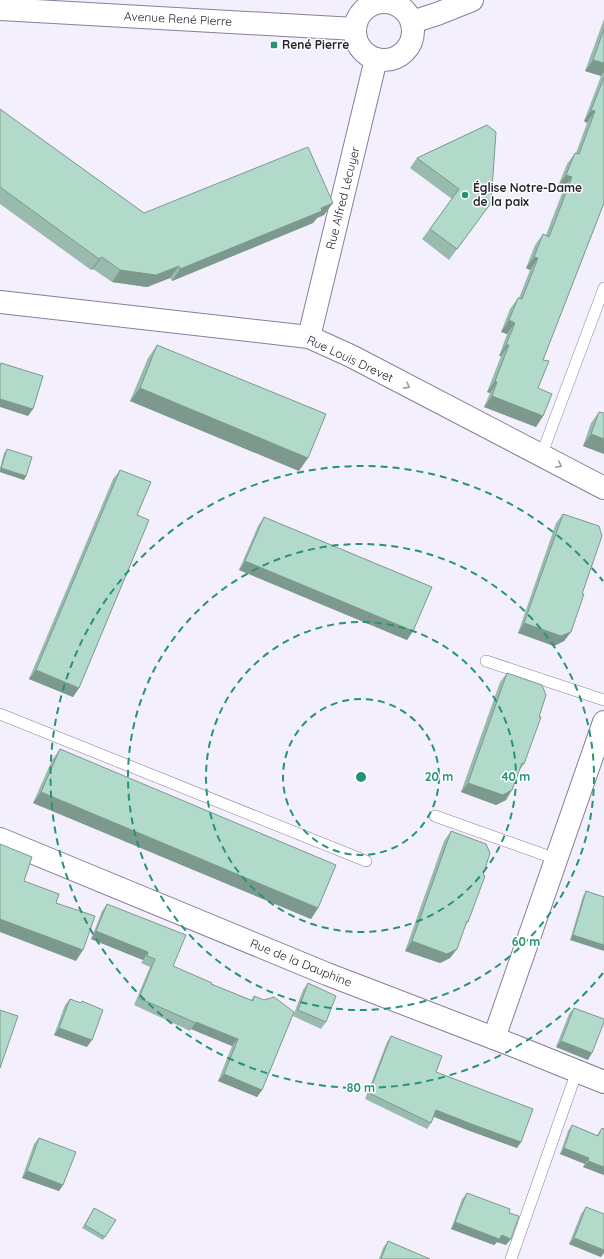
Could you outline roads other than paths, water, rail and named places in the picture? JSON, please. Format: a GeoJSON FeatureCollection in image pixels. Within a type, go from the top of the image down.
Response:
{"type":"FeatureCollection","features":[{"type":"Feature","properties":{"kind":"street"},"geometry":{"type":"LineString","coordinates":[[412,22],[472,0]]}},
{"type":"Feature","properties":{"kind":"street"},"geometry":{"type":"LineString","coordinates":[[373,2],[392,3],[401,7],[412,22],[412,40],[408,48],[402,54],[394,58],[386,60],[376,59],[368,55],[356,40],[356,21],[360,14],[373,2]]}},
{"type":"Feature","properties":{"kind":"street","name":"Avenue René Pierre"},"geometry":{"type":"LineString","coordinates":[[0,9],[355,30]]}},
{"type":"Feature","properties":{"kind":"street","name":"Rue Alfred Lécuyer"},"geometry":{"type":"LineString","coordinates":[[309,337],[376,59]]}},
{"type":"Feature","properties":{"kind":"street","name":"Rue Louis Drevet"},"geometry":{"type":"LineString","coordinates":[[0,302],[309,337],[351,356],[604,488]]}},
{"type":"Feature","properties":{"kind":"street"},"geometry":{"type":"LineString","coordinates":[[494,1038],[604,722]]}},
{"type":"Feature","properties":{"kind":"street","name":"Rue de la Dauphine"},"geometry":{"type":"LineString","coordinates":[[0,839],[327,974],[604,1082]]}},
{"type":"Feature","properties":{"kind":"lane"},"geometry":{"type":"LineString","coordinates":[[541,456],[604,288]]}},
{"type":"Feature","properties":{"kind":"lane"},"geometry":{"type":"LineString","coordinates":[[486,661],[604,700]]}},
{"type":"Feature","properties":{"kind":"lane"},"geometry":{"type":"LineString","coordinates":[[0,714],[366,861]]}},
{"type":"Feature","properties":{"kind":"lane"},"geometry":{"type":"LineString","coordinates":[[435,816],[556,859]]}},
{"type":"Feature","properties":{"kind":"lane"},"geometry":{"type":"LineString","coordinates":[[511,1259],[578,1071]]}},
{"type":"Feature","properties":{"kind":"place","name":"René Pierre"},"geometry":{"type":"Point","coordinates":[274,45]}},
{"type":"Feature","properties":{"kind":"place","name":"Église Notre-Dame de la paix"},"geometry":{"type":"Point","coordinates":[465,195]}}]}
